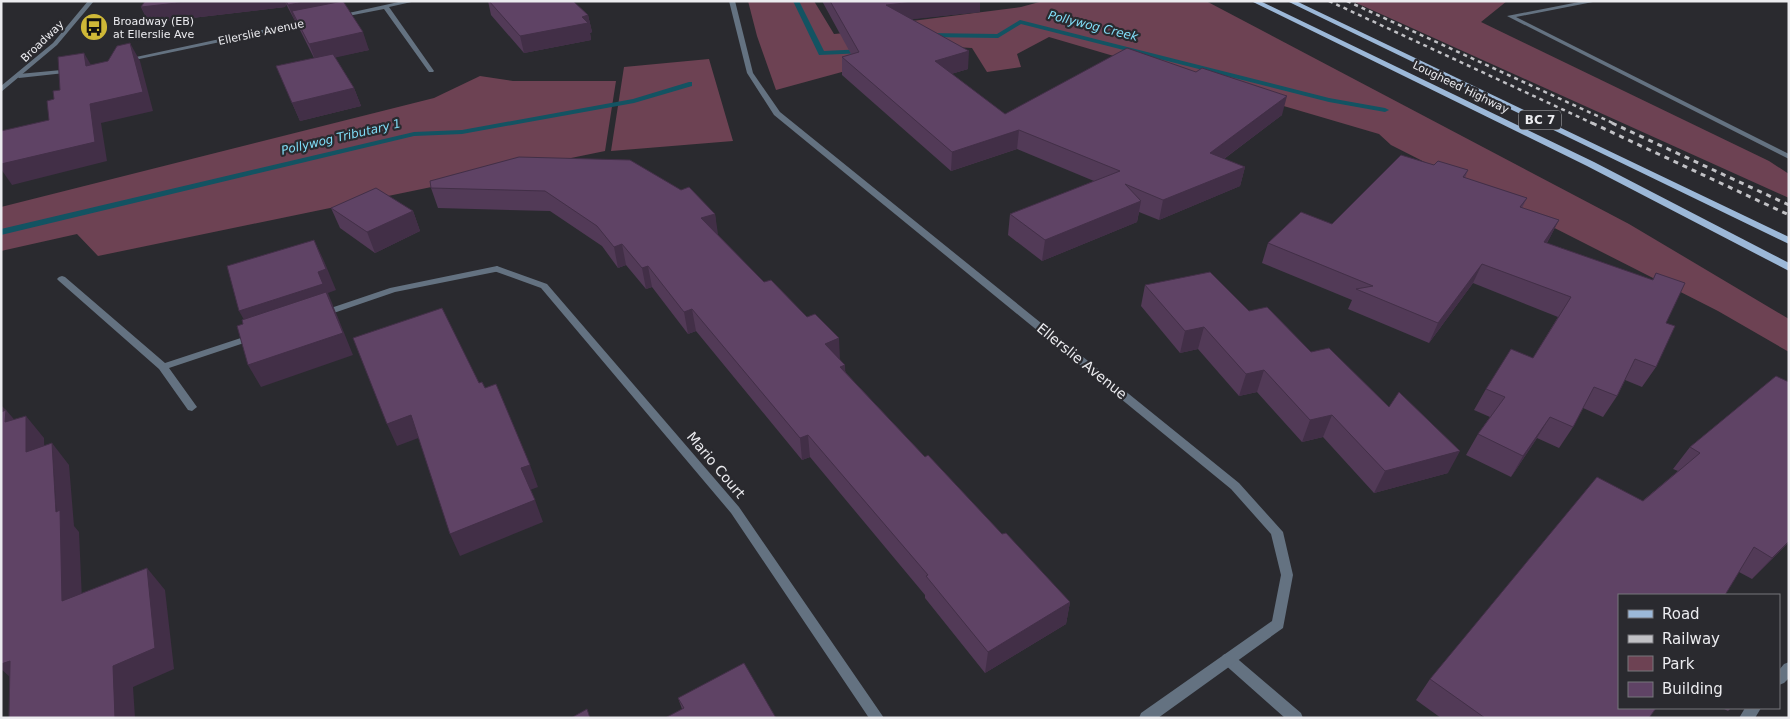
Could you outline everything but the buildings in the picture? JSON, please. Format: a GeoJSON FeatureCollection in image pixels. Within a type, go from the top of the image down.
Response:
{"type":"FeatureCollection","features":[{"type":"Feature","properties":{"kind":"main road","name":"Lougheed Highway"},"geometry":{"type":"LineString","coordinates":[[1254,1],[1478,108],[1687,212],[1789,268]]}},
{"type":"Feature","properties":{"kind":"main road","name":"Lougheed Highway"},"geometry":{"type":"LineString","coordinates":[[1290,1],[1696,194],[1789,242]]}},
{"type":"Feature","properties":{"kind":"street","name":"Broadway"},"geometry":{"type":"LineString","coordinates":[[1,90],[55,44],[91,1]]}},
{"type":"Feature","properties":{"kind":"street"},"geometry":{"type":"LineString","coordinates":[[327,19],[413,1]]}},
{"type":"Feature","properties":{"kind":"street","name":"Ellerslie Avenue"},"geometry":{"type":"LineString","coordinates":[[732,1],[750,72],[777,113],[1235,486],[1277,532],[1286,575],[1278,624],[1146,718]]}},
{"type":"Feature","properties":{"kind":"street"},"geometry":{"type":"LineString","coordinates":[[1595,1],[1510,16],[1789,157]]}},
{"type":"Feature","properties":{"kind":"street"},"geometry":{"type":"LineString","coordinates":[[386,6],[431,71]]}},
{"type":"Feature","properties":{"kind":"street","name":"Ellerslie Avenue"},"geometry":{"type":"LineString","coordinates":[[121,61],[317,21]]}},
{"type":"Feature","properties":{"kind":"street"},"geometry":{"type":"LineString","coordinates":[[19,76],[50,75],[82,69]]}},
{"type":"Feature","properties":{"kind":"street","name":"Mario Court"},"geometry":{"type":"LineString","coordinates":[[310,318],[393,290],[497,268],[544,286],[729,503],[877,718]]}},
{"type":"Feature","properties":{"kind":"street"},"geometry":{"type":"LineString","coordinates":[[62,279],[163,367],[192,407]]}},
{"type":"Feature","properties":{"kind":"street"},"geometry":{"type":"LineString","coordinates":[[163,367],[264,333]]}},
{"type":"Feature","properties":{"kind":"street"},"geometry":{"type":"LineString","coordinates":[[1228,659],[1296,718]]}},
{"type":"Feature","properties":{"kind":"street"},"geometry":{"type":"LineString","coordinates":[[1780,678],[1789,668]]}},
{"type":"Feature","properties":{"kind":"green space"},"geometry":{"type":"Polygon","coordinates":[[[748,1],[814,1],[834,34],[912,27],[912,21],[1021,7],[1043,1],[1206,1],[1629,224],[1789,319],[1789,352],[1718,311],[1391,145],[1379,134],[1049,37],[1017,54],[1021,67],[987,72],[972,48],[937,46],[776,90],[757,36],[748,1]]]}},
{"type":"Feature","properties":{"kind":"green space"},"geometry":{"type":"Polygon","coordinates":[[[1352,1],[1507,1],[1481,22],[1769,161],[1789,174],[1789,198],[1352,1]]]}},
{"type":"Feature","properties":{"kind":"green space"},"geometry":{"type":"Polygon","coordinates":[[[709,59],[733,141],[611,151],[624,67],[709,59]]]}},
{"type":"Feature","properties":{"kind":"green space"},"geometry":{"type":"Polygon","coordinates":[[[480,76],[513,81],[616,81],[605,151],[98,256],[77,234],[1,251],[1,207],[434,98],[480,76]]]}},
{"type":"Feature","properties":{"kind":"waterway","name":"Pollywog Creek"},"geometry":{"type":"LineString","coordinates":[[796,1],[822,53],[865,51]]}},
{"type":"Feature","properties":{"kind":"waterway","name":"Pollywog Creek"},"geometry":{"type":"LineString","coordinates":[[926,35],[998,36],[1020,22],[1329,100],[1385,110]]}},
{"type":"Feature","properties":{"kind":"waterway","name":"Pollywog Tributary 1"},"geometry":{"type":"LineString","coordinates":[[1,232],[414,134],[462,132],[634,101],[689,84]]}},
{"type":"Feature","properties":{"kind":"railway"},"geometry":{"type":"LineString","coordinates":[[1329,1],[1594,124]]}},
{"type":"Feature","properties":{"kind":"railway"},"geometry":{"type":"LineString","coordinates":[[1347,1],[1615,124]]}},
{"type":"Feature","properties":{"kind":"railway"},"geometry":{"type":"LineString","coordinates":[[1592,123],[1789,215]]}},
{"type":"Feature","properties":{"kind":"railway"},"geometry":{"type":"LineString","coordinates":[[1612,123],[1789,205]]}},
{"type":"Feature","properties":{"kind":"place","name":"Broadway (EB) at Ellerslie Ave"},"geometry":{"type":"Point","coordinates":[94,27]}}]}
